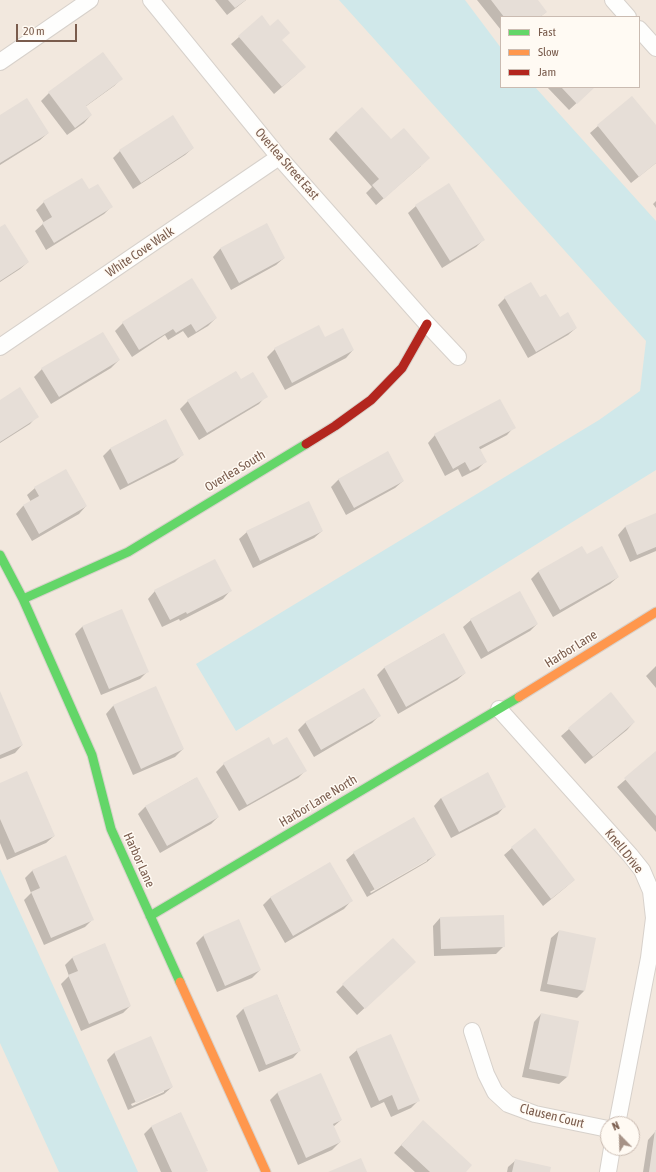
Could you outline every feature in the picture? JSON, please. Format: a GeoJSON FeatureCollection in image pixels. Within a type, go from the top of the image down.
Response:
{"type":"FeatureCollection","features":[{"type":"Feature","properties":{"kind":"street"},"geometry":{"type":"LineString","coordinates":[[0,62],[90,0]]}},
{"type":"Feature","properties":{"kind":"street","name":"Overlea Street East"},"geometry":{"type":"LineString","coordinates":[[151,0],[279,157],[458,357]]}},
{"type":"Feature","properties":{"kind":"street"},"geometry":{"type":"LineString","coordinates":[[613,0],[627,16]]}},
{"type":"Feature","properties":{"kind":"street"},"geometry":{"type":"LineString","coordinates":[[640,30],[656,48]]}},
{"type":"Feature","properties":{"kind":"street","name":"White Cove Walk"},"geometry":{"type":"LineString","coordinates":[[0,347],[279,157]]}},
{"type":"Feature","properties":{"kind":"street","name":"Overlea South"},"geometry":{"type":"LineString","coordinates":[[24,599],[128,552],[335,426],[371,400],[402,368],[427,324]]}},
{"type":"Feature","properties":{"kind":"street","name":"Harbor Lane"},"geometry":{"type":"LineString","coordinates":[[0,555],[24,599],[92,756],[111,829],[266,1172]]}},
{"type":"Feature","properties":{"kind":"street","name":"Harbor Lane"},"geometry":{"type":"LineString","coordinates":[[499,709],[656,612]]}},
{"type":"Feature","properties":{"kind":"street","name":"Harbor Lane North"},"geometry":{"type":"LineString","coordinates":[[150,916],[499,709]]}},
{"type":"Feature","properties":{"kind":"street","name":"Knell Drive"},"geometry":{"type":"LineString","coordinates":[[499,709],[630,855],[642,870],[651,891],[654,918],[649,958],[618,1116]]}},
{"type":"Feature","properties":{"kind":"street","name":"Clausen Court"},"geometry":{"type":"LineString","coordinates":[[472,1031],[486,1074],[495,1092],[508,1104],[535,1114],[600,1127]]}},
{"type":"Feature","properties":{"kind":"street"},"geometry":{"type":"LineString","coordinates":[[608,1172],[611,1156]]}},
{"type":"Feature","properties":{"kind":"shaded area"},"geometry":{"type":"Polygon","coordinates":[[[0,0],[656,0],[656,1172],[0,1172],[0,0]]]}},
{"type":"Feature","properties":{"kind":"water"},"geometry":{"type":"Polygon","coordinates":[[[339,0],[465,0],[500,47],[500,88],[536,88],[656,221],[656,470],[236,731],[196,664],[599,420],[640,391],[646,341],[339,0]]]}},
{"type":"Feature","properties":{"kind":"water"},"geometry":{"type":"Polygon","coordinates":[[[0,869],[138,1172],[59,1172],[0,1043],[0,869]]]}},
{"type":"Feature","properties":{"kind":"building"},"geometry":{"type":"Polygon","coordinates":[[[228,0],[246,0],[235,8],[228,0]]]}},
{"type":"Feature","properties":{"kind":"building"},"geometry":{"type":"Polygon","coordinates":[[[491,0],[538,0],[547,12],[541,16],[503,16],[491,0]]]}},
{"type":"Feature","properties":{"kind":"building"},"geometry":{"type":"Polygon","coordinates":[[[262,15],[270,26],[278,19],[290,33],[282,40],[306,67],[282,87],[238,36],[262,15]]]}},
{"type":"Feature","properties":{"kind":"building"},"geometry":{"type":"Polygon","coordinates":[[[103,52],[123,79],[86,106],[92,115],[75,128],[48,92],[103,52]]]}},
{"type":"Feature","properties":{"kind":"building"},"geometry":{"type":"Polygon","coordinates":[[[562,88],[594,88],[577,104],[562,88]]]}},
{"type":"Feature","properties":{"kind":"building"},"geometry":{"type":"Polygon","coordinates":[[[632,96],[656,125],[656,163],[639,177],[597,125],[632,96]]]}},
{"type":"Feature","properties":{"kind":"building"},"geometry":{"type":"Polygon","coordinates":[[[27,98],[49,133],[0,163],[0,115],[27,98]]]}},
{"type":"Feature","properties":{"kind":"building"},"geometry":{"type":"Polygon","coordinates":[[[362,107],[391,139],[404,128],[430,158],[384,199],[372,185],[379,179],[336,131],[362,107]]]}},
{"type":"Feature","properties":{"kind":"building"},"geometry":{"type":"Polygon","coordinates":[[[173,115],[194,148],[141,183],[119,150],[173,115]]]}},
{"type":"Feature","properties":{"kind":"building"},"geometry":{"type":"Polygon","coordinates":[[[82,178],[89,189],[98,184],[113,207],[54,243],[42,223],[52,217],[43,201],[82,178]]]}},
{"type":"Feature","properties":{"kind":"building"},"geometry":{"type":"Polygon","coordinates":[[[449,183],[485,240],[450,261],[415,205],[449,183]]]}},
{"type":"Feature","properties":{"kind":"building"},"geometry":{"type":"Polygon","coordinates":[[[267,223],[285,258],[239,283],[220,248],[267,223]]]}},
{"type":"Feature","properties":{"kind":"building"},"geometry":{"type":"Polygon","coordinates":[[[5,224],[29,262],[0,281],[0,227],[5,224]]]}},
{"type":"Feature","properties":{"kind":"building"},"geometry":{"type":"Polygon","coordinates":[[[192,278],[217,318],[196,332],[191,324],[176,333],[173,329],[139,350],[122,322],[192,278]]]}},
{"type":"Feature","properties":{"kind":"building"},"geometry":{"type":"Polygon","coordinates":[[[531,282],[540,297],[546,294],[560,317],[568,312],[577,328],[536,352],[504,297],[531,282]]]}},
{"type":"Feature","properties":{"kind":"building"},"geometry":{"type":"Polygon","coordinates":[[[319,325],[325,337],[343,328],[354,350],[292,383],[274,348],[319,325]]]}},
{"type":"Feature","properties":{"kind":"building"},"geometry":{"type":"Polygon","coordinates":[[[103,332],[120,360],[59,397],[41,368],[103,332]]]}},
{"type":"Feature","properties":{"kind":"building"},"geometry":{"type":"Polygon","coordinates":[[[236,371],[241,379],[253,372],[268,397],[207,433],[187,400],[236,371]]]}},
{"type":"Feature","properties":{"kind":"building"},"geometry":{"type":"Polygon","coordinates":[[[20,387],[39,417],[0,442],[0,400],[20,387]]]}},
{"type":"Feature","properties":{"kind":"building"},"geometry":{"type":"Polygon","coordinates":[[[500,399],[516,428],[479,447],[487,462],[470,471],[465,462],[453,469],[434,434],[500,399]]]}},
{"type":"Feature","properties":{"kind":"building"},"geometry":{"type":"Polygon","coordinates":[[[166,419],[184,455],[128,484],[110,448],[166,419]]]}},
{"type":"Feature","properties":{"kind":"building"},"geometry":{"type":"Polygon","coordinates":[[[388,451],[404,481],[354,508],[338,479],[388,451]]]}},
{"type":"Feature","properties":{"kind":"building"},"geometry":{"type":"Polygon","coordinates":[[[66,469],[87,506],[39,534],[23,505],[39,496],[34,487],[66,469]]]}},
{"type":"Feature","properties":{"kind":"building"},"geometry":{"type":"Polygon","coordinates":[[[309,501],[323,531],[260,561],[246,531],[309,501]]]}},
{"type":"Feature","properties":{"kind":"building"},"geometry":{"type":"Polygon","coordinates":[[[656,513],[656,547],[637,555],[625,526],[656,513]]]}},
{"type":"Feature","properties":{"kind":"building"},"geometry":{"type":"Polygon","coordinates":[[[582,546],[587,554],[602,546],[619,577],[560,610],[538,571],[582,546]]]}},
{"type":"Feature","properties":{"kind":"building"},"geometry":{"type":"Polygon","coordinates":[[[215,559],[232,591],[187,614],[186,612],[170,620],[154,590],[215,559]]]}},
{"type":"Feature","properties":{"kind":"building"},"geometry":{"type":"Polygon","coordinates":[[[520,591],[538,624],[488,652],[470,619],[520,591]]]}},
{"type":"Feature","properties":{"kind":"building"},"geometry":{"type":"Polygon","coordinates":[[[122,609],[149,672],[109,689],[82,626],[122,609]]]}},
{"type":"Feature","properties":{"kind":"building"},"geometry":{"type":"Polygon","coordinates":[[[444,633],[466,673],[406,707],[384,667],[444,633]]]}},
{"type":"Feature","properties":{"kind":"building"},"geometry":{"type":"Polygon","coordinates":[[[156,686],[184,749],[141,769],[113,705],[156,686]]]}},
{"type":"Feature","properties":{"kind":"building"},"geometry":{"type":"Polygon","coordinates":[[[364,688],[381,716],[321,750],[305,722],[364,688]]]}},
{"type":"Feature","properties":{"kind":"building"},"geometry":{"type":"Polygon","coordinates":[[[0,691],[23,745],[0,755],[0,691]]]}},
{"type":"Feature","properties":{"kind":"building"},"geometry":{"type":"Polygon","coordinates":[[[611,692],[635,722],[593,757],[568,728],[611,692]]]}},
{"type":"Feature","properties":{"kind":"building"},"geometry":{"type":"Polygon","coordinates":[[[269,737],[273,745],[287,737],[307,771],[247,805],[223,763],[269,737]]]}},
{"type":"Feature","properties":{"kind":"building"},"geometry":{"type":"Polygon","coordinates":[[[656,751],[656,816],[624,778],[656,751]]]}},
{"type":"Feature","properties":{"kind":"building"},"geometry":{"type":"Polygon","coordinates":[[[27,771],[55,836],[15,853],[0,819],[0,783],[27,771]]]}},
{"type":"Feature","properties":{"kind":"building"},"geometry":{"type":"Polygon","coordinates":[[[488,772],[506,807],[459,832],[441,798],[488,772]]]}},
{"type":"Feature","properties":{"kind":"building"},"geometry":{"type":"Polygon","coordinates":[[[197,777],[219,817],[167,846],[145,806],[197,777]]]}},
{"type":"Feature","properties":{"kind":"building"},"geometry":{"type":"Polygon","coordinates":[[[414,817],[436,855],[375,890],[353,852],[414,817]]]}},
{"type":"Feature","properties":{"kind":"building"},"geometry":{"type":"Polygon","coordinates":[[[535,828],[575,880],[551,899],[511,847],[535,828]]]}},
{"type":"Feature","properties":{"kind":"building"},"geometry":{"type":"Polygon","coordinates":[[[66,855],[94,920],[51,938],[31,892],[40,888],[32,870],[66,855]]]}},
{"type":"Feature","properties":{"kind":"building"},"geometry":{"type":"Polygon","coordinates":[[[330,862],[353,901],[293,936],[270,897],[330,862]]]}},
{"type":"Feature","properties":{"kind":"building"},"geometry":{"type":"Polygon","coordinates":[[[504,915],[505,947],[441,949],[440,917],[504,915]]]}},
{"type":"Feature","properties":{"kind":"building"},"geometry":{"type":"Polygon","coordinates":[[[239,919],[261,970],[225,986],[203,935],[239,919]]]}},
{"type":"Feature","properties":{"kind":"building"},"geometry":{"type":"Polygon","coordinates":[[[559,930],[596,938],[585,991],[547,984],[559,930]]]}},
{"type":"Feature","properties":{"kind":"building"},"geometry":{"type":"Polygon","coordinates":[[[393,938],[416,962],[365,1009],[342,984],[393,938]]]}},
{"type":"Feature","properties":{"kind":"building"},"geometry":{"type":"Polygon","coordinates":[[[105,943],[131,1006],[89,1024],[68,975],[78,971],[72,957],[105,943]]]}},
{"type":"Feature","properties":{"kind":"building"},"geometry":{"type":"Polygon","coordinates":[[[277,994],[301,1051],[266,1065],[243,1008],[277,994]]]}},
{"type":"Feature","properties":{"kind":"building"},"geometry":{"type":"Polygon","coordinates":[[[541,1013],[579,1021],[568,1077],[529,1069],[541,1013]]]}},
{"type":"Feature","properties":{"kind":"building"},"geometry":{"type":"Polygon","coordinates":[[[391,1034],[420,1101],[398,1110],[392,1095],[379,1101],[356,1049],[391,1034]]]}},
{"type":"Feature","properties":{"kind":"building"},"geometry":{"type":"Polygon","coordinates":[[[151,1036],[173,1087],[136,1103],[114,1052],[151,1036]]]}},
{"type":"Feature","properties":{"kind":"building"},"geometry":{"type":"Polygon","coordinates":[[[321,1073],[342,1120],[333,1124],[341,1142],[306,1158],[277,1092],[321,1073]]]}},
{"type":"Feature","properties":{"kind":"building"},"geometry":{"type":"Polygon","coordinates":[[[181,1112],[208,1171],[172,1172],[151,1126],[181,1112]]]}},
{"type":"Feature","properties":{"kind":"building"},"geometry":{"type":"Polygon","coordinates":[[[423,1120],[472,1165],[466,1172],[430,1172],[401,1145],[423,1120]]]}},
{"type":"Feature","properties":{"kind":"building"},"geometry":{"type":"Polygon","coordinates":[[[655,1130],[656,1172],[649,1172],[655,1130]]]}},
{"type":"Feature","properties":{"kind":"building"},"geometry":{"type":"Polygon","coordinates":[[[361,1158],[367,1172],[328,1172],[361,1158]]]}},
{"type":"Feature","properties":{"kind":"building"},"geometry":{"type":"Polygon","coordinates":[[[515,1159],[551,1167],[550,1172],[512,1172],[515,1159]]]}},
{"type":"Feature","properties":{"kind":"traffic: fast"},"geometry":{"type":"LineString","coordinates":[[23,599],[128,552],[306,444]]}},
{"type":"Feature","properties":{"kind":"traffic: fast"},"geometry":{"type":"LineString","coordinates":[[0,555],[23,599],[92,755],[111,829],[180,982]]}},
{"type":"Feature","properties":{"kind":"traffic: fast"},"geometry":{"type":"LineString","coordinates":[[150,916],[519,697]]}},
{"type":"Feature","properties":{"kind":"traffic: slow"},"geometry":{"type":"LineString","coordinates":[[519,697],[656,612]]}},
{"type":"Feature","properties":{"kind":"traffic: slow"},"geometry":{"type":"LineString","coordinates":[[180,982],[266,1172]]}},
{"type":"Feature","properties":{"kind":"traffic: jam"},"geometry":{"type":"LineString","coordinates":[[306,444],[335,426],[371,400],[402,368],[427,324]]}}]}
